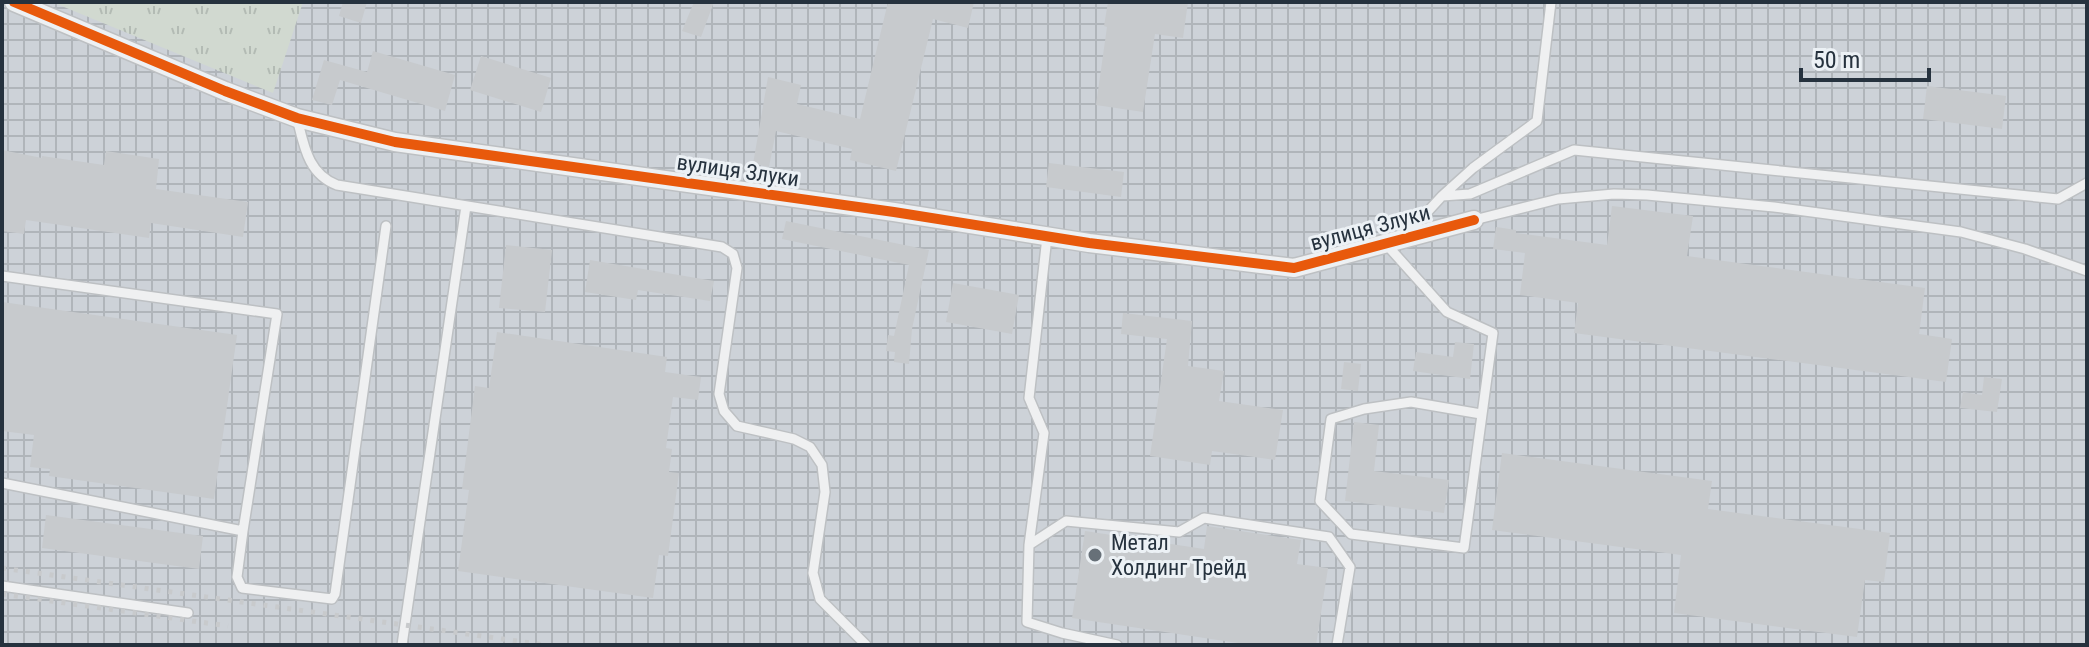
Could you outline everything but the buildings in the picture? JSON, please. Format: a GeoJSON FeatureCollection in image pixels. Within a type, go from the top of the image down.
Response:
{"type":"FeatureCollection","features":[{"type":"Feature","properties":{"kind":"street","name":"вулиця Злуки"},"geometry":{"type":"LineString","coordinates":[[14,2],[297,118],[395,142],[894,212],[1047,237],[1294,268],[1474,220]]}},
{"type":"Feature","properties":{"kind":"lane"},"geometry":{"type":"LineString","coordinates":[[1481,414],[1411,402],[1364,409],[1331,419],[1320,501],[1351,534],[1464,548],[1493,333],[1447,312],[1395,241],[1473,168],[1537,121],[1551,2]]}},
{"type":"Feature","properties":{"kind":"lane"},"geometry":{"type":"LineString","coordinates":[[297,118],[305,152],[314,169],[324,180],[337,185],[722,247],[733,254],[737,268],[719,394],[724,411],[737,426],[794,439],[810,447],[822,465],[825,492],[813,573],[820,599],[866,645]]}},
{"type":"Feature","properties":{"kind":"lane"},"geometry":{"type":"LineString","coordinates":[[1442,196],[1470,194],[1574,150],[2058,199],[2087,183]]}},
{"type":"Feature","properties":{"kind":"lane","name":"вулиця Злуки"},"geometry":{"type":"LineString","coordinates":[[1474,220],[1558,199],[1614,194],[1647,195],[1774,207],[1961,232],[2025,249],[2087,271]]}},
{"type":"Feature","properties":{"kind":"lane"},"geometry":{"type":"LineString","coordinates":[[402,645],[466,206]]}},
{"type":"Feature","properties":{"kind":"lane"},"geometry":{"type":"LineString","coordinates":[[2,276],[277,314],[237,577],[242,588],[332,599],[386,226]]}},
{"type":"Feature","properties":{"kind":"lane"},"geometry":{"type":"LineString","coordinates":[[1047,237],[1029,398],[1044,433],[1029,545],[1027,622],[1117,645]]}},
{"type":"Feature","properties":{"kind":"lane"},"geometry":{"type":"LineString","coordinates":[[2,483],[243,531]]}},
{"type":"Feature","properties":{"kind":"lane"},"geometry":{"type":"LineString","coordinates":[[1029,545],[1066,521],[1179,532],[1204,518],[1329,537],[1350,567],[1337,645]]}},
{"type":"Feature","properties":{"kind":"lane"},"geometry":{"type":"LineString","coordinates":[[2,586],[188,613]]}},
{"type":"Feature","properties":{"kind":"shaded area"},"geometry":{"type":"Polygon","coordinates":[[[2,2],[2087,2],[2087,645],[2,645],[2,2]]]}},
{"type":"Feature","properties":{"kind":"green space"},"geometry":{"type":"Polygon","coordinates":[[[52,2],[303,2],[273,93],[52,2]]]}},
{"type":"Feature","properties":{"kind":"railway"},"geometry":{"type":"LineString","coordinates":[[2,568],[545,645]]}},
{"type":"Feature","properties":{"kind":"railway"},"geometry":{"type":"LineString","coordinates":[[2,594],[228,626]]}},
{"type":"Feature","properties":{"kind":"cycle path"},"geometry":{"type":"LineString","coordinates":[[14,2],[297,118],[395,142],[894,212],[1089,243],[1294,268],[1474,220]]}},
{"type":"Feature","properties":{"kind":"place","name":"Метал Холдинг Трейд"},"geometry":{"type":"Point","coordinates":[1095,555]}}]}
